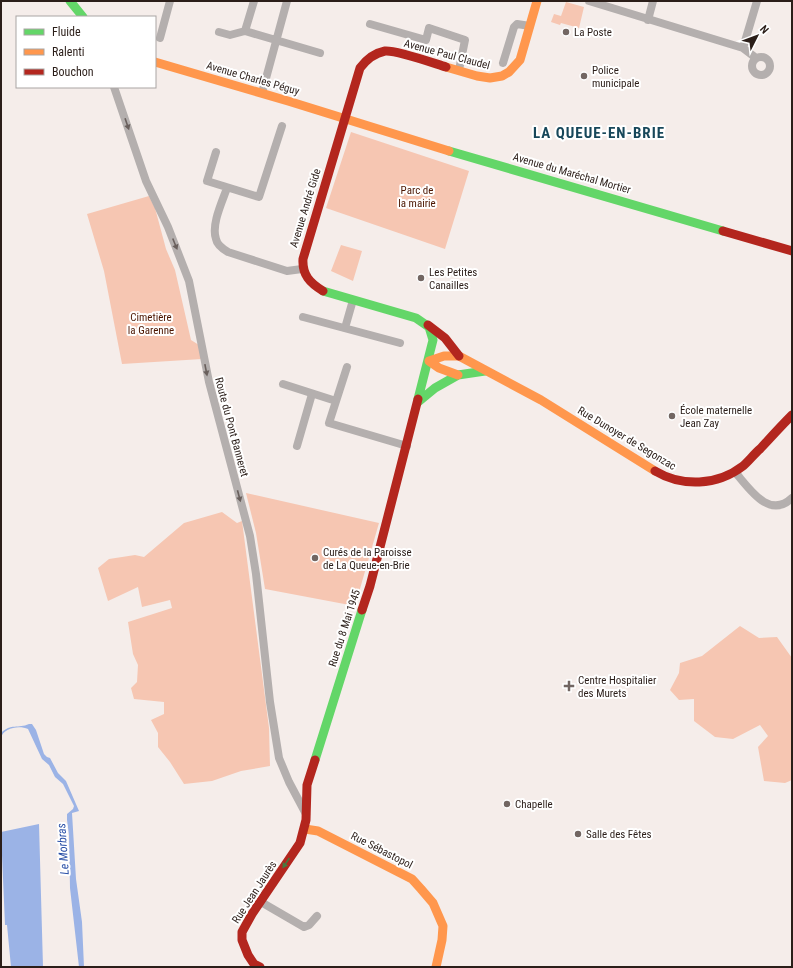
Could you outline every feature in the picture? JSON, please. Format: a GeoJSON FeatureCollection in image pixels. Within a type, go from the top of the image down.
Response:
{"type":"FeatureCollection","features":[{"type":"Feature","properties":{"kind":"main road"},"geometry":{"type":"LineString","coordinates":[[70,1],[80,15]]}},
{"type":"Feature","properties":{"kind":"main road","name":"Avenue Paul Claudel"},"geometry":{"type":"LineString","coordinates":[[344,119],[360,68],[365,61],[372,56],[386,51],[407,55],[490,78],[496,78],[509,72],[520,60],[538,1]]}},
{"type":"Feature","properties":{"kind":"main road","name":"Avenue Charles Péguy"},"geometry":{"type":"LineString","coordinates":[[156,62],[262,93],[344,119]]}},
{"type":"Feature","properties":{"kind":"main road","name":"Avenue du Maréchal Mortier"},"geometry":{"type":"LineString","coordinates":[[344,119],[792,252]]}},
{"type":"Feature","properties":{"kind":"main road","name":"Avenue André Gide"},"geometry":{"type":"LineString","coordinates":[[302,269],[304,252],[344,119]]}},
{"type":"Feature","properties":{"kind":"main road"},"geometry":{"type":"LineString","coordinates":[[302,269],[306,279],[323,291],[416,318],[441,334],[459,356]]}},
{"type":"Feature","properties":{"kind":"main road","name":"Rue du 8 Mai 1945"},"geometry":{"type":"LineString","coordinates":[[304,829],[307,785],[370,586],[429,360],[433,340],[431,332],[422,322]]}},
{"type":"Feature","properties":{"kind":"main road"},"geometry":{"type":"LineString","coordinates":[[429,360],[444,356],[459,356]]}},
{"type":"Feature","properties":{"kind":"main road","name":"Rue Dunoyer de Segonzac"},"geometry":{"type":"LineString","coordinates":[[459,356],[525,391],[661,474],[672,479],[686,482],[704,483],[723,478],[735,472],[743,466],[792,415]]}},
{"type":"Feature","properties":{"kind":"main road"},"geometry":{"type":"LineString","coordinates":[[429,360],[439,368],[458,375]]}},
{"type":"Feature","properties":{"kind":"main road"},"geometry":{"type":"LineString","coordinates":[[418,402],[435,388],[458,375],[485,371]]}},
{"type":"Feature","properties":{"kind":"main road","name":"Rue Sébastopol"},"geometry":{"type":"LineString","coordinates":[[306,817],[318,831]]}},
{"type":"Feature","properties":{"kind":"main road","name":"Rue Sébastopol"},"geometry":{"type":"LineString","coordinates":[[304,829],[318,831],[412,879],[422,889],[433,903],[443,926],[442,940],[436,967]]}},
{"type":"Feature","properties":{"kind":"main road","name":"Rue Jean Jaurès"},"geometry":{"type":"LineString","coordinates":[[255,966],[248,955],[242,940],[242,932],[252,914],[300,843],[304,829]]}},
{"type":"Feature","properties":{"kind":"street"},"geometry":{"type":"LineString","coordinates":[[160,38],[170,1]]}},
{"type":"Feature","properties":{"kind":"street"},"geometry":{"type":"LineString","coordinates":[[245,31],[254,1]]}},
{"type":"Feature","properties":{"kind":"street"},"geometry":{"type":"LineString","coordinates":[[262,93],[287,1]]}},
{"type":"Feature","properties":{"kind":"street"},"geometry":{"type":"LineString","coordinates":[[589,1],[743,48],[756,58]]}},
{"type":"Feature","properties":{"kind":"street"},"geometry":{"type":"LineString","coordinates":[[648,20],[653,1]]}},
{"type":"Feature","properties":{"kind":"street"},"geometry":{"type":"LineString","coordinates":[[743,48],[757,1]]}},
{"type":"Feature","properties":{"kind":"street"},"geometry":{"type":"LineString","coordinates":[[370,24],[426,40],[429,28],[465,40],[459,70]]}},
{"type":"Feature","properties":{"kind":"street"},"geometry":{"type":"LineString","coordinates":[[503,63],[514,27],[517,24],[530,26]]}},
{"type":"Feature","properties":{"kind":"street"},"geometry":{"type":"LineString","coordinates":[[219,32],[230,35],[245,31],[320,54]]}},
{"type":"Feature","properties":{"kind":"street","name":"Route du Pont Banneret"},"geometry":{"type":"LineString","coordinates":[[114,88],[146,181],[168,227],[190,281],[209,382],[250,536],[256,574],[270,702],[279,758],[306,817]]}},
{"type":"Feature","properties":{"kind":"street"},"geometry":{"type":"LineString","coordinates":[[216,152],[207,181],[259,197],[282,126]]}},
{"type":"Feature","properties":{"kind":"street"},"geometry":{"type":"LineString","coordinates":[[227,188],[214,231],[216,240],[221,248],[228,252],[287,271],[302,269]]}},
{"type":"Feature","properties":{"kind":"street"},"geometry":{"type":"LineString","coordinates":[[345,328],[353,300]]}},
{"type":"Feature","properties":{"kind":"street"},"geometry":{"type":"LineString","coordinates":[[304,317],[400,343]]}},
{"type":"Feature","properties":{"kind":"street"},"geometry":{"type":"LineString","coordinates":[[347,366],[329,423],[407,446]]}},
{"type":"Feature","properties":{"kind":"street"},"geometry":{"type":"LineString","coordinates":[[283,384],[336,401]]}},
{"type":"Feature","properties":{"kind":"street"},"geometry":{"type":"LineString","coordinates":[[297,446],[312,394]]}},
{"type":"Feature","properties":{"kind":"street"},"geometry":{"type":"LineString","coordinates":[[735,472],[755,494],[770,505],[781,505],[792,498]]}},
{"type":"Feature","properties":{"kind":"street"},"geometry":{"type":"LineString","coordinates":[[289,782],[300,789],[307,785]]}},
{"type":"Feature","properties":{"kind":"street"},"geometry":{"type":"LineString","coordinates":[[261,902],[304,927],[309,925],[318,916]]}},
{"type":"Feature","properties":{"kind":"green space"},"geometry":{"type":"Polygon","coordinates":[[[566,2],[584,7],[579,28],[551,22],[554,14],[561,16],[566,2]]]}},
{"type":"Feature","properties":{"kind":"green space","name":"Parc de la mairie"},"geometry":{"type":"Polygon","coordinates":[[[351,132],[469,171],[445,249],[326,208],[351,132]]]}},
{"type":"Feature","properties":{"kind":"green space","name":"Cimetière la Garenne"},"geometry":{"type":"Polygon","coordinates":[[[149,196],[155,208],[166,249],[175,270],[191,340],[199,345],[202,359],[122,364],[104,271],[87,214],[149,196]]]}},
{"type":"Feature","properties":{"kind":"green space"},"geometry":{"type":"Polygon","coordinates":[[[341,245],[362,251],[353,281],[331,271],[341,245]]]}},
{"type":"Feature","properties":{"kind":"green space"},"geometry":{"type":"Polygon","coordinates":[[[246,493],[379,523],[355,606],[265,589],[256,533],[246,493]]]}},
{"type":"Feature","properties":{"kind":"green space"},"geometry":{"type":"Polygon","coordinates":[[[222,512],[237,523],[242,521],[269,728],[270,766],[241,771],[212,781],[184,784],[158,747],[158,733],[151,720],[164,714],[164,702],[134,699],[131,688],[137,682],[138,665],[133,654],[128,622],[172,608],[170,600],[142,607],[138,587],[108,601],[98,568],[109,559],[135,555],[144,557],[184,523],[222,512]]]}},
{"type":"Feature","properties":{"kind":"green space"},"geometry":{"type":"Polygon","coordinates":[[[740,626],[759,638],[777,637],[792,658],[792,780],[785,783],[764,781],[758,747],[768,736],[760,725],[733,739],[715,737],[694,721],[694,699],[679,700],[670,690],[679,673],[680,663],[702,656],[740,626]]]}},
{"type":"Feature","properties":{"kind":"water"},"geometry":{"type":"Polygon","coordinates":[[[32,724],[36,730],[44,754],[50,758],[58,773],[66,781],[79,811],[72,813],[76,879],[82,922],[84,967],[79,967],[70,888],[67,814],[73,809],[74,806],[63,784],[55,777],[49,765],[42,759],[28,729],[20,727],[12,728],[5,732],[1,738],[1,733],[8,728],[32,724]]]}},
{"type":"Feature","properties":{"kind":"water"},"geometry":{"type":"Polygon","coordinates":[[[39,824],[43,967],[11,967],[7,925],[5,925],[1,832],[39,824]]]}},
{"type":"Feature","properties":{"kind":"traffic: fast"},"geometry":{"type":"LineString","coordinates":[[70,1],[82,16]]}},
{"type":"Feature","properties":{"kind":"traffic: fast"},"geometry":{"type":"LineString","coordinates":[[449,151],[723,231]]}},
{"type":"Feature","properties":{"kind":"traffic: fast"},"geometry":{"type":"LineString","coordinates":[[323,291],[416,318],[429,327],[433,340],[418,399]]}},
{"type":"Feature","properties":{"kind":"traffic: fast"},"geometry":{"type":"LineString","coordinates":[[418,402],[435,388],[458,375],[485,371]]}},
{"type":"Feature","properties":{"kind":"traffic: fast"},"geometry":{"type":"LineString","coordinates":[[315,760],[362,610]]}},
{"type":"Feature","properties":{"kind":"traffic: slow"},"geometry":{"type":"LineString","coordinates":[[446,67],[477,76],[490,78],[502,76],[509,72],[520,60],[537,1]]}},
{"type":"Feature","properties":{"kind":"traffic: slow"},"geometry":{"type":"LineString","coordinates":[[156,62],[288,101],[449,151]]}},
{"type":"Feature","properties":{"kind":"traffic: slow"},"geometry":{"type":"LineString","coordinates":[[429,361],[444,356],[459,356],[541,400],[655,471]]}},
{"type":"Feature","properties":{"kind":"traffic: slow"},"geometry":{"type":"LineString","coordinates":[[429,361],[439,368],[458,375]]}},
{"type":"Feature","properties":{"kind":"traffic: slow"},"geometry":{"type":"LineString","coordinates":[[305,829],[318,831],[412,879],[433,903],[443,926],[442,940],[436,967]]}},
{"type":"Feature","properties":{"kind":"traffic: jam"},"geometry":{"type":"LineString","coordinates":[[323,291],[314,285],[305,274],[303,259],[360,68],[371,57],[385,51],[391,51],[446,67]]}},
{"type":"Feature","properties":{"kind":"traffic: jam"},"geometry":{"type":"LineString","coordinates":[[723,231],[792,251]]}},
{"type":"Feature","properties":{"kind":"traffic: jam"},"geometry":{"type":"LineString","coordinates":[[428,325],[445,338],[459,356]]}},
{"type":"Feature","properties":{"kind":"traffic: jam"},"geometry":{"type":"LineString","coordinates":[[362,610],[370,586],[418,399]]}},
{"type":"Feature","properties":{"kind":"traffic: jam"},"geometry":{"type":"LineString","coordinates":[[655,471],[676,480],[688,482],[711,481],[733,473],[743,466],[792,415]]}},
{"type":"Feature","properties":{"kind":"traffic: jam"},"geometry":{"type":"LineString","coordinates":[[260,967],[254,964],[248,955],[242,940],[242,932],[252,914],[300,843],[306,820],[307,785],[315,760]]}},
{"type":"Feature","properties":{"kind":"place","name":"La Poste"},"geometry":{"type":"Point","coordinates":[566,32]}},
{"type":"Feature","properties":{"kind":"place","name":"Police municipale"},"geometry":{"type":"Point","coordinates":[584,76]}},
{"type":"Feature","properties":{"kind":"place","name":"Les Petites Canailles"},"geometry":{"type":"Point","coordinates":[421,278]}},
{"type":"Feature","properties":{"kind":"place","name":"École maternelle Jean Zay"},"geometry":{"type":"Point","coordinates":[672,416]}},
{"type":"Feature","properties":{"kind":"place","name":"Curés de la Paroisse de La Queue-en-Brie"},"geometry":{"type":"Point","coordinates":[315,558]}},
{"type":"Feature","properties":{"kind":"place","name":"Centre Hospitalier des Murets"},"geometry":{"type":"Point","coordinates":[569,686]}},
{"type":"Feature","properties":{"kind":"place","name":"Chapelle"},"geometry":{"type":"Point","coordinates":[507,804]}},
{"type":"Feature","properties":{"kind":"place","name":"Salle des Fêtes"},"geometry":{"type":"Point","coordinates":[578,834]}},
{"type":"Feature","properties":{"kind":"district","name":"LA QUEUE-EN-BRIE"},"geometry":{"type":"Point","coordinates":[599,133]}},
{"type":"Feature","properties":{"kind":"water label","name":"Le Morbras"},"geometry":{"type":"Point","coordinates":[63,849]}}]}
